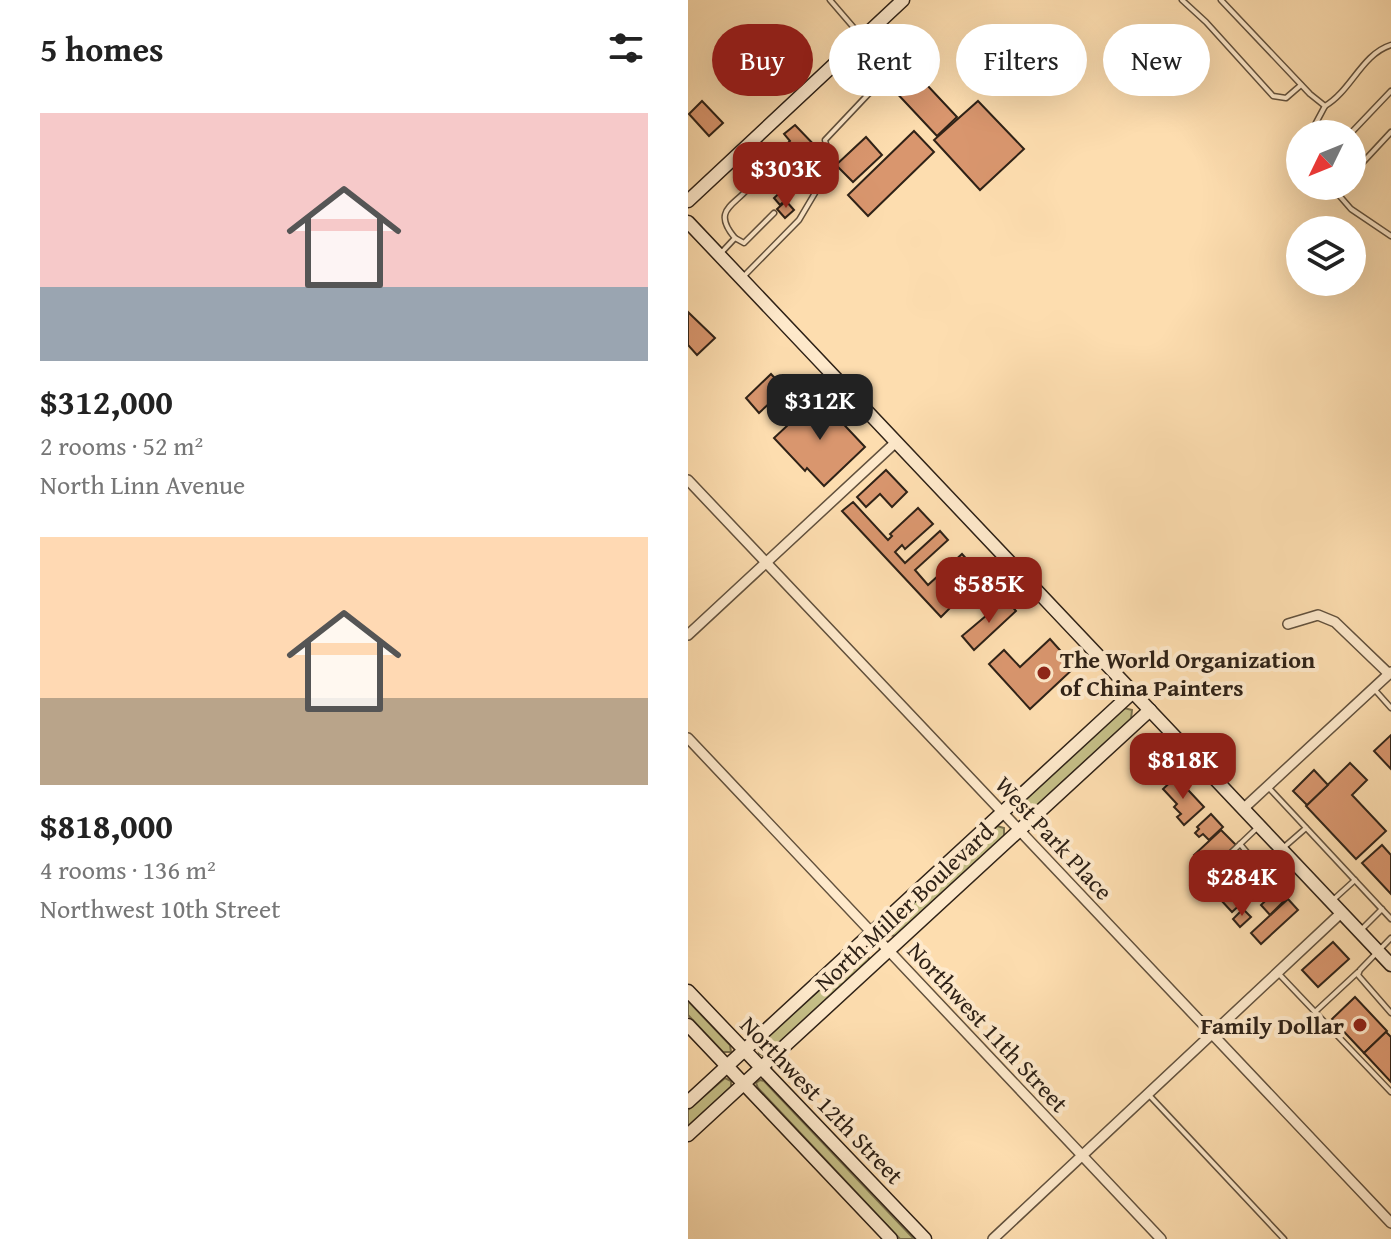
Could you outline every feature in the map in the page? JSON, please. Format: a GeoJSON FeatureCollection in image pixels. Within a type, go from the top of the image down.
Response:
{"type":"FeatureCollection","features":[{"type":"Feature","properties":{"kind":"street"},"geometry":{"type":"LineString","coordinates":[[877,24],[903,0]]}},
{"type":"Feature","properties":{"kind":"street"},"geometry":{"type":"LineString","coordinates":[[688,201],[829,69]]}},
{"type":"Feature","properties":{"kind":"street"},"geometry":{"type":"LineString","coordinates":[[688,222],[1391,965]]}},
{"type":"Feature","properties":{"kind":"street"},"geometry":{"type":"LineString","coordinates":[[688,635],[896,442]]}},
{"type":"Feature","properties":{"kind":"street","name":"West Park Place"},"geometry":{"type":"LineString","coordinates":[[688,480],[1391,1223]]}},
{"type":"Feature","properties":{"kind":"street"},"geometry":{"type":"LineString","coordinates":[[1243,809],[1390,673],[1335,622],[1318,615],[1288,624]]}},
{"type":"Feature","properties":{"kind":"street","name":"North Miller Boulevard"},"geometry":{"type":"LineString","coordinates":[[688,1102],[1133,692]]}},
{"type":"Feature","properties":{"kind":"street","name":"North Miller Boulevard"},"geometry":{"type":"LineString","coordinates":[[688,1135],[1150,710]]}},
{"type":"Feature","properties":{"kind":"street","name":"Northwest 11th Street"},"geometry":{"type":"LineString","coordinates":[[688,738],[692,750],[890,951],[1161,1239]]}},
{"type":"Feature","properties":{"kind":"street"},"geometry":{"type":"LineString","coordinates":[[993,1239],[1341,913]]}},
{"type":"Feature","properties":{"kind":"street","name":"Northwest 12th Street"},"geometry":{"type":"LineString","coordinates":[[688,991],[925,1239]]}},
{"type":"Feature","properties":{"kind":"street","name":"Northwest 12th Street"},"geometry":{"type":"LineString","coordinates":[[688,1025],[891,1239]]}},
{"type":"Feature","properties":{"kind":"lane"},"geometry":{"type":"LineString","coordinates":[[830,0],[850,24]]}},
{"type":"Feature","properties":{"kind":"lane"},"geometry":{"type":"LineString","coordinates":[[1182,0],[1273,96],[1286,98],[1301,85]]}},
{"type":"Feature","properties":{"kind":"lane"},"geometry":{"type":"LineString","coordinates":[[1221,0],[1301,85],[1325,106]]}},
{"type":"Feature","properties":{"kind":"lane"},"geometry":{"type":"LineString","coordinates":[[1318,120],[1325,106],[1376,52],[1391,45]]}},
{"type":"Feature","properties":{"kind":"lane"},"geometry":{"type":"LineString","coordinates":[[1363,120],[1391,91]]}},
{"type":"Feature","properties":{"kind":"lane"},"geometry":{"type":"LineString","coordinates":[[741,278],[799,220],[831,166],[825,140],[867,96]]}},
{"type":"Feature","properties":{"kind":"lane"},"geometry":{"type":"LineString","coordinates":[[1366,159],[1391,132]]}},
{"type":"Feature","properties":{"kind":"lane"},"geometry":{"type":"LineString","coordinates":[[736,155],[755,177],[753,185],[728,208],[724,225],[744,243],[774,213]]}},
{"type":"Feature","properties":{"kind":"lane"},"geometry":{"type":"LineString","coordinates":[[1343,200],[1351,209],[1391,236]]}},
{"type":"Feature","properties":{"kind":"lane"},"geometry":{"type":"LineString","coordinates":[[719,255],[735,238]]}},
{"type":"Feature","properties":{"kind":"lane"},"geometry":{"type":"LineString","coordinates":[[1374,688],[1391,708]]}},
{"type":"Feature","properties":{"kind":"lane"},"geometry":{"type":"LineString","coordinates":[[1267,787],[1391,919]]}},
{"type":"Feature","properties":{"kind":"lane"},"geometry":{"type":"LineString","coordinates":[[1214,869],[1259,826]]}},
{"type":"Feature","properties":{"kind":"lane"},"geometry":{"type":"LineString","coordinates":[[1240,844],[1258,865],[1276,868],[1306,828]]}},
{"type":"Feature","properties":{"kind":"lane"},"geometry":{"type":"LineString","coordinates":[[1331,902],[1355,880]]}},
{"type":"Feature","properties":{"kind":"lane"},"geometry":{"type":"LineString","coordinates":[[1359,931],[1382,909]]}},
{"type":"Feature","properties":{"kind":"lane"},"geometry":{"type":"LineString","coordinates":[[1315,1012],[1391,938]]}},
{"type":"Feature","properties":{"kind":"lane"},"geometry":{"type":"LineString","coordinates":[[1360,970],[1360,980],[1391,1013]]}},
{"type":"Feature","properties":{"kind":"lane"},"geometry":{"type":"LineString","coordinates":[[1278,973],[1391,1092]]}},
{"type":"Feature","properties":{"kind":"lane"},"geometry":{"type":"LineString","coordinates":[[1148,1093],[1284,1239]]}},
{"type":"Feature","properties":{"kind":"shaded area"},"geometry":{"type":"Polygon","coordinates":[[[1124,708],[1132,710],[1131,719],[1027,815],[1019,814],[1018,805],[1124,708]]]}},
{"type":"Feature","properties":{"kind":"shaded area"},"geometry":{"type":"Polygon","coordinates":[[[997,826],[1004,828],[1004,838],[897,936],[888,935],[888,926],[997,826]]]}},
{"type":"Feature","properties":{"kind":"shaded area"},"geometry":{"type":"Polygon","coordinates":[[[863,951],[868,954],[869,960],[767,1056],[759,1054],[758,1045],[863,951]]]}},
{"type":"Feature","properties":{"kind":"shaded area"},"geometry":{"type":"Polygon","coordinates":[[[688,1001],[730,1045],[731,1052],[723,1052],[688,1015],[688,1001]]]}},
{"type":"Feature","properties":{"kind":"shaded area"},"geometry":{"type":"Polygon","coordinates":[[[725,1078],[731,1081],[731,1087],[688,1128],[688,1110],[725,1078]]]}},
{"type":"Feature","properties":{"kind":"shaded area"},"geometry":{"type":"Polygon","coordinates":[[[760,1080],[914,1239],[900,1239],[758,1088],[756,1083],[760,1080]]]}},
{"type":"Feature","properties":{"kind":"building"},"geometry":{"type":"Polygon","coordinates":[[[899,96],[937,96],[957,117],[937,136],[899,96]]]}},
{"type":"Feature","properties":{"kind":"building"},"geometry":{"type":"Polygon","coordinates":[[[702,101],[723,123],[709,136],[689,114],[702,101]]]}},
{"type":"Feature","properties":{"kind":"building"},"geometry":{"type":"Polygon","coordinates":[[[978,101],[1024,149],[980,190],[934,140],[978,101]]]}},
{"type":"Feature","properties":{"kind":"building"},"geometry":{"type":"Polygon","coordinates":[[[795,125],[819,150],[809,159],[816,167],[780,205],[774,198],[786,187],[763,166],[790,141],[784,134],[795,125]]]}},
{"type":"Feature","properties":{"kind":"building"},"geometry":{"type":"Polygon","coordinates":[[[914,131],[934,152],[868,216],[848,195],[914,131]]]}},
{"type":"Feature","properties":{"kind":"building"},"geometry":{"type":"Polygon","coordinates":[[[866,137],[882,155],[853,182],[836,165],[866,137]]]}},
{"type":"Feature","properties":{"kind":"building"},"geometry":{"type":"Polygon","coordinates":[[[786,201],[794,210],[785,218],[777,209],[786,201]]]}},
{"type":"Feature","properties":{"kind":"building"},"geometry":{"type":"Polygon","coordinates":[[[688,312],[715,338],[697,355],[688,345],[688,312]]]}},
{"type":"Feature","properties":{"kind":"building"},"geometry":{"type":"Polygon","coordinates":[[[771,374],[785,389],[759,413],[746,398],[771,374]]]}},
{"type":"Feature","properties":{"kind":"building"},"geometry":{"type":"Polygon","coordinates":[[[818,397],[865,447],[824,486],[774,438],[818,397]]]}},
{"type":"Feature","properties":{"kind":"building"},"geometry":{"type":"Polygon","coordinates":[[[886,470],[907,492],[892,507],[880,494],[866,507],[857,497],[886,470]]]}},
{"type":"Feature","properties":{"kind":"building"},"geometry":{"type":"Polygon","coordinates":[[[853,502],[888,540],[892,536],[890,534],[918,508],[933,524],[905,549],[902,545],[895,552],[905,563],[940,531],[948,540],[915,570],[928,585],[962,554],[972,565],[940,595],[951,607],[941,617],[842,511],[853,502]]]}},
{"type":"Feature","properties":{"kind":"building"},"geometry":{"type":"Polygon","coordinates":[[[1006,599],[1016,611],[974,650],[962,636],[1006,599]]]}},
{"type":"Feature","properties":{"kind":"building"},"geometry":{"type":"Polygon","coordinates":[[[1050,639],[1075,667],[1030,709],[989,664],[1004,650],[1020,667],[1050,639]]]}},
{"type":"Feature","properties":{"kind":"building"},"geometry":{"type":"Polygon","coordinates":[[[1391,735],[1391,769],[1374,751],[1391,735]]]}},
{"type":"Feature","properties":{"kind":"building"},"geometry":{"type":"Polygon","coordinates":[[[1350,763],[1367,780],[1352,795],[1386,831],[1356,859],[1306,806],[1350,763]]]}},
{"type":"Feature","properties":{"kind":"building"},"geometry":{"type":"Polygon","coordinates":[[[1314,770],[1328,785],[1307,805],[1293,791],[1314,770]]]}},
{"type":"Feature","properties":{"kind":"building"},"geometry":{"type":"Polygon","coordinates":[[[1176,777],[1204,807],[1184,825],[1177,817],[1181,814],[1174,807],[1177,804],[1163,789],[1176,777]]]}},
{"type":"Feature","properties":{"kind":"building"},"geometry":{"type":"Polygon","coordinates":[[[1211,814],[1223,827],[1209,840],[1203,834],[1199,837],[1195,833],[1211,814]]]}},
{"type":"Feature","properties":{"kind":"building"},"geometry":{"type":"Polygon","coordinates":[[[1221,830],[1236,845],[1208,871],[1194,855],[1221,830]]]}},
{"type":"Feature","properties":{"kind":"building"},"geometry":{"type":"Polygon","coordinates":[[[1382,845],[1391,855],[1391,894],[1362,863],[1382,845]]]}},
{"type":"Feature","properties":{"kind":"building"},"geometry":{"type":"Polygon","coordinates":[[[1234,854],[1242,863],[1233,871],[1225,862],[1234,854]]]}},
{"type":"Feature","properties":{"kind":"building"},"geometry":{"type":"Polygon","coordinates":[[[1231,889],[1243,902],[1232,912],[1220,899],[1231,889]]]}},
{"type":"Feature","properties":{"kind":"building"},"geometry":{"type":"Polygon","coordinates":[[[1278,889],[1287,898],[1270,915],[1261,905],[1278,889]]]}},
{"type":"Feature","properties":{"kind":"building"},"geometry":{"type":"Polygon","coordinates":[[[1288,899],[1298,910],[1261,944],[1251,933],[1288,899]]]}},
{"type":"Feature","properties":{"kind":"building"},"geometry":{"type":"Polygon","coordinates":[[[1243,909],[1251,917],[1240,927],[1233,919],[1243,909]]]}},
{"type":"Feature","properties":{"kind":"building"},"geometry":{"type":"Polygon","coordinates":[[[1333,942],[1349,959],[1318,987],[1302,970],[1333,942]]]}},
{"type":"Feature","properties":{"kind":"building","name":"Family Dollar"},"geometry":{"type":"Polygon","coordinates":[[[1355,997],[1387,1031],[1364,1053],[1332,1019],[1355,997]]]}},
{"type":"Feature","properties":{"kind":"building"},"geometry":{"type":"Polygon","coordinates":[[[1386,1032],[1391,1037],[1391,1082],[1364,1053],[1386,1032]]]}},
{"type":"Feature","properties":{"kind":"place","name":"The World Organization of China Painters"},"geometry":{"type":"Point","coordinates":[1044,673]}},
{"type":"Feature","properties":{"kind":"place","name":"Family Dollar"},"geometry":{"type":"Point","coordinates":[1360,1025]}}]}
